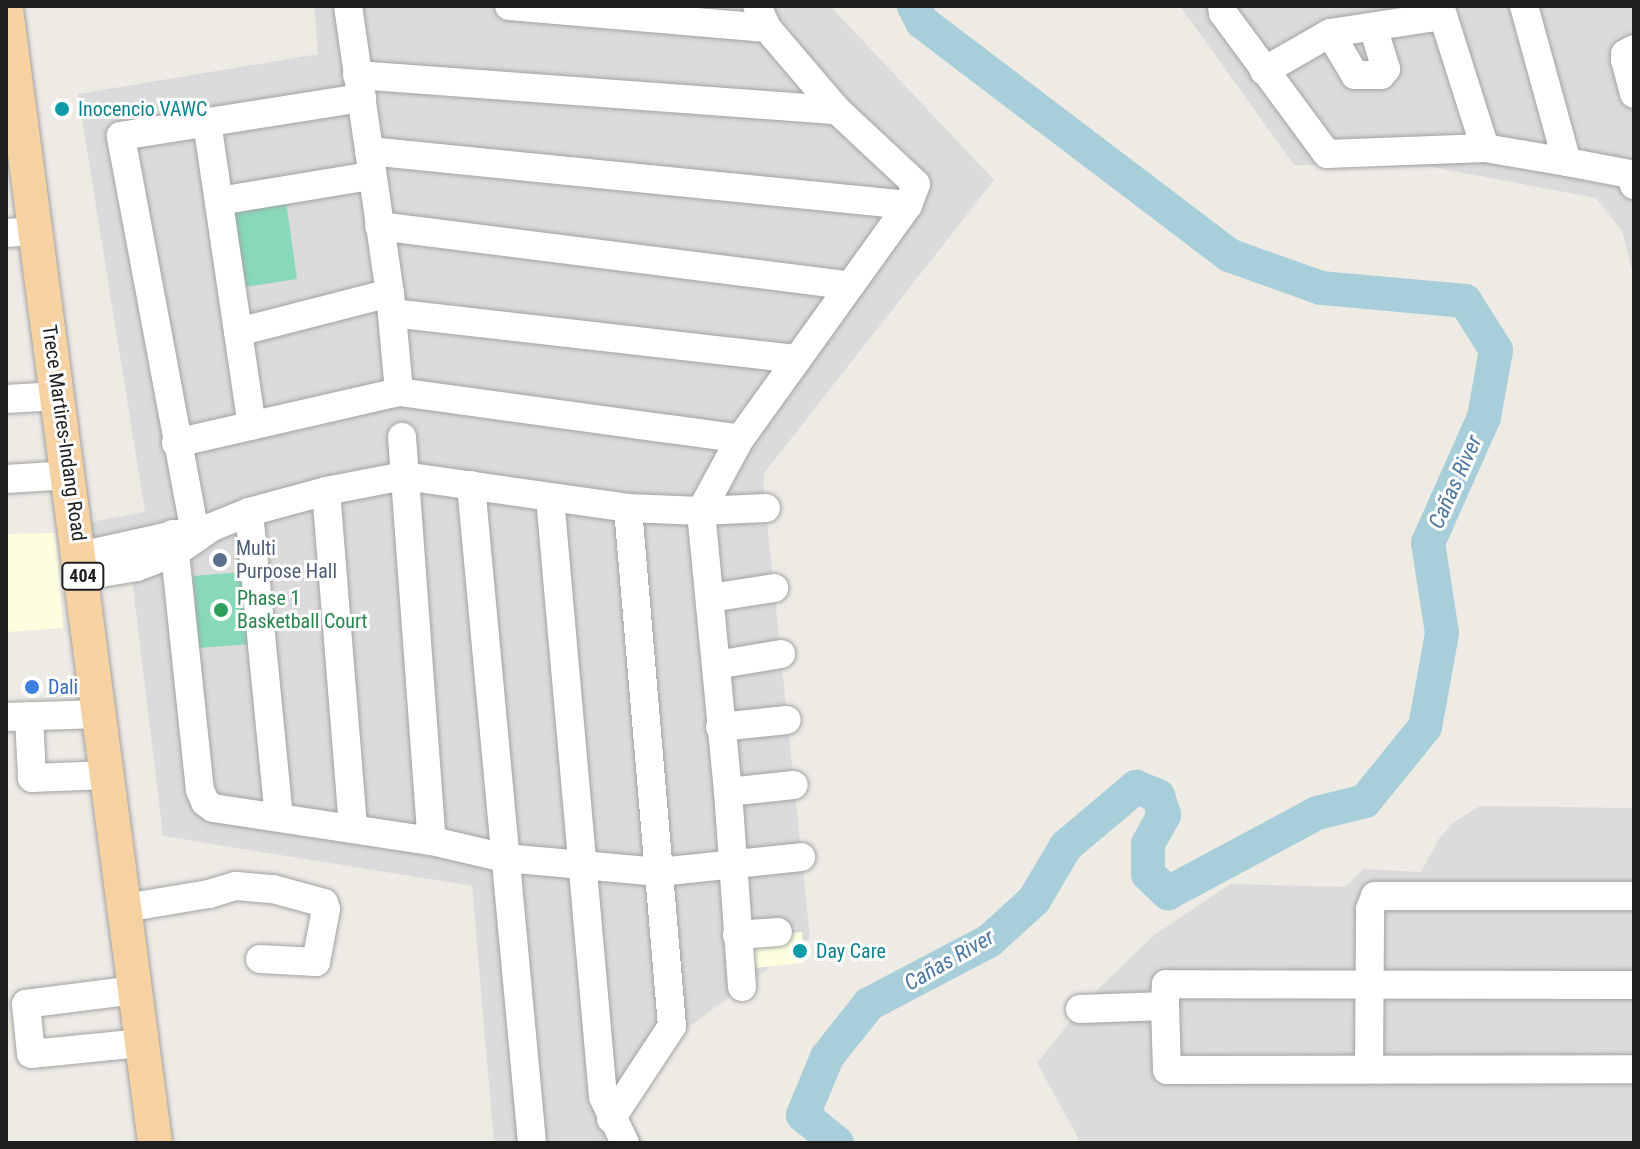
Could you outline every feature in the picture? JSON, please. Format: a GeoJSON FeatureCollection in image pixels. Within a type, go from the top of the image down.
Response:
{"type":"FeatureCollection","features":[{"type":"Feature","properties":{"kind":"main road","name":"Trece Martires-Indang Road"},"geometry":{"type":"LineString","coordinates":[[6,9],[21,232],[59,396],[155,1143]]}},
{"type":"Feature","properties":{"kind":"street"},"geometry":{"type":"LineString","coordinates":[[348,6],[391,303],[399,392]]}},
{"type":"Feature","properties":{"kind":"street"},"geometry":{"type":"LineString","coordinates":[[509,6],[762,17],[837,110],[916,184],[908,205],[740,439],[701,511],[728,792],[742,987]]}},
{"type":"Feature","properties":{"kind":"street"},"geometry":{"type":"LineString","coordinates":[[1222,6],[1223,13],[1264,71],[1327,154],[1485,148],[1633,177]]}},
{"type":"Feature","properties":{"kind":"street"},"geometry":{"type":"LineString","coordinates":[[1524,6],[1567,162]]}},
{"type":"Feature","properties":{"kind":"street"},"geometry":{"type":"LineString","coordinates":[[1264,71],[1330,33],[1373,27],[1442,11],[1485,148]]}},
{"type":"Feature","properties":{"kind":"street"},"geometry":{"type":"LineString","coordinates":[[1330,33],[1355,75],[1381,75],[1386,69],[1373,27]]}},
{"type":"Feature","properties":{"kind":"street"},"geometry":{"type":"LineString","coordinates":[[1634,49],[1625,54],[1634,94]]}},
{"type":"Feature","properties":{"kind":"street"},"geometry":{"type":"LineString","coordinates":[[801,857],[659,872],[505,858],[432,841],[213,808],[205,802],[200,790],[190,536],[121,136],[207,122],[360,86],[837,110]]}},
{"type":"Feature","properties":{"kind":"street"},"geometry":{"type":"LineString","coordinates":[[207,122],[252,426]]}},
{"type":"Feature","properties":{"kind":"street"},"geometry":{"type":"LineString","coordinates":[[219,201],[369,164],[908,205]]}},
{"type":"Feature","properties":{"kind":"street"},"geometry":{"type":"LineString","coordinates":[[379,226],[848,285]]}},
{"type":"Feature","properties":{"kind":"street"},"geometry":{"type":"LineString","coordinates":[[238,332],[391,303],[797,359]]}},
{"type":"Feature","properties":{"kind":"street"},"geometry":{"type":"LineString","coordinates":[[176,443],[399,392],[740,439]]}},
{"type":"Feature","properties":{"kind":"street"},"geometry":{"type":"LineString","coordinates":[[6,399],[59,396]]}},
{"type":"Feature","properties":{"kind":"street"},"geometry":{"type":"LineString","coordinates":[[402,437],[432,841]]}},
{"type":"Feature","properties":{"kind":"street"},"geometry":{"type":"LineString","coordinates":[[6,479],[70,475]]}},
{"type":"Feature","properties":{"kind":"street"},"geometry":{"type":"LineString","coordinates":[[81,566],[137,567],[190,536],[249,512],[326,491],[404,476],[628,508],[701,511],[766,508]]}},
{"type":"Feature","properties":{"kind":"street"},"geometry":{"type":"LineString","coordinates":[[471,485],[532,1143]]}},
{"type":"Feature","properties":{"kind":"street"},"geometry":{"type":"LineString","coordinates":[[326,491],[353,829]]}},
{"type":"Feature","properties":{"kind":"street"},"geometry":{"type":"LineString","coordinates":[[550,498],[603,1097],[618,1131]]}},
{"type":"Feature","properties":{"kind":"street"},"geometry":{"type":"LineString","coordinates":[[618,1131],[672,1026],[628,508]]}},
{"type":"Feature","properties":{"kind":"street"},"geometry":{"type":"LineString","coordinates":[[249,512],[279,817]]}},
{"type":"Feature","properties":{"kind":"street"},"geometry":{"type":"LineString","coordinates":[[711,598],[774,588]]}},
{"type":"Feature","properties":{"kind":"street"},"geometry":{"type":"LineString","coordinates":[[716,665],[781,654]]}},
{"type":"Feature","properties":{"kind":"street"},"geometry":{"type":"LineString","coordinates":[[100,714],[17,717],[32,778],[108,775]]}},
{"type":"Feature","properties":{"kind":"street"},"geometry":{"type":"LineString","coordinates":[[720,727],[787,720]]}},
{"type":"Feature","properties":{"kind":"street"},"geometry":{"type":"LineString","coordinates":[[728,792],[794,785]]}},
{"type":"Feature","properties":{"kind":"street"},"geometry":{"type":"LineString","coordinates":[[125,908],[209,894],[236,886],[273,889],[324,903],[326,909],[316,962],[260,959]]}},
{"type":"Feature","properties":{"kind":"street"},"geometry":{"type":"LineString","coordinates":[[1369,1069],[1370,909],[1375,896],[1634,896]]}},
{"type":"Feature","properties":{"kind":"street"},"geometry":{"type":"LineString","coordinates":[[737,935],[778,932]]}},
{"type":"Feature","properties":{"kind":"street"},"geometry":{"type":"LineString","coordinates":[[1634,985],[1166,984],[1165,1006],[1167,1070],[1634,1069]]}},
{"type":"Feature","properties":{"kind":"street"},"geometry":{"type":"LineString","coordinates":[[135,990],[26,1004],[31,1054],[142,1043]]}},
{"type":"Feature","properties":{"kind":"street"},"geometry":{"type":"LineString","coordinates":[[1080,1009],[1165,1006]]}},
{"type":"Feature","properties":{"kind":"shaded area"},"geometry":{"type":"Polygon","coordinates":[[[314,6],[830,6],[994,180],[765,472],[763,483],[810,938],[683,1031],[624,1110],[645,1143],[494,1143],[472,886],[163,836],[132,579],[101,585],[91,522],[145,512],[78,94],[318,54],[314,6]]]}},
{"type":"Feature","properties":{"kind":"shaded area"},"geometry":{"type":"Polygon","coordinates":[[[1180,6],[1634,6],[1634,279],[1622,231],[1596,198],[1432,167],[1294,165],[1180,6]]]}},
{"type":"Feature","properties":{"kind":"shaded area"},"geometry":{"type":"Polygon","coordinates":[[[55,533],[63,628],[6,632],[6,534],[55,533]]]}},
{"type":"Feature","properties":{"kind":"shaded area"},"geometry":{"type":"Polygon","coordinates":[[[1480,806],[1634,808],[1634,1143],[1081,1143],[1037,1063],[1089,998],[1153,936],[1230,884],[1346,887],[1363,869],[1421,872],[1440,837],[1454,822],[1480,806]]]}},
{"type":"Feature","properties":{"kind":"shaded area"},"geometry":{"type":"Polygon","coordinates":[[[802,932],[804,963],[743,969],[741,937],[802,932]]]}},
{"type":"Feature","properties":{"kind":"green space"},"geometry":{"type":"Polygon","coordinates":[[[286,201],[297,279],[244,287],[233,208],[286,201]]]}},
{"type":"Feature","properties":{"kind":"green space","name":"Phase 1 Basketball Court"},"geometry":{"type":"Polygon","coordinates":[[[244,572],[250,644],[199,648],[193,576],[244,572]]]}},
{"type":"Feature","properties":{"kind":"waterway","name":"Cañas River"},"geometry":{"type":"LineString","coordinates":[[837,1143],[803,1115],[827,1057],[869,1004],[989,941],[1034,900],[1066,846],[1136,787],[1158,796],[1164,815],[1148,844],[1148,874],[1168,893],[1317,813],[1365,801],[1425,727],[1442,633],[1428,543],[1484,417],[1496,350],[1465,301],[1321,288],[1229,255],[922,22],[914,6]]}},
{"type":"Feature","properties":{"kind":"place","name":"Inocencio VAWC"},"geometry":{"type":"Point","coordinates":[62,109]}},
{"type":"Feature","properties":{"kind":"place","name":"Multi Purpose Hall"},"geometry":{"type":"Point","coordinates":[220,560]}},
{"type":"Feature","properties":{"kind":"place","name":"Phase 1 Basketball Court"},"geometry":{"type":"Point","coordinates":[221,610]}},
{"type":"Feature","properties":{"kind":"place","name":"Dali"},"geometry":{"type":"Point","coordinates":[32,687]}},
{"type":"Feature","properties":{"kind":"place","name":"Day Care"},"geometry":{"type":"Point","coordinates":[800,951]}}]}
